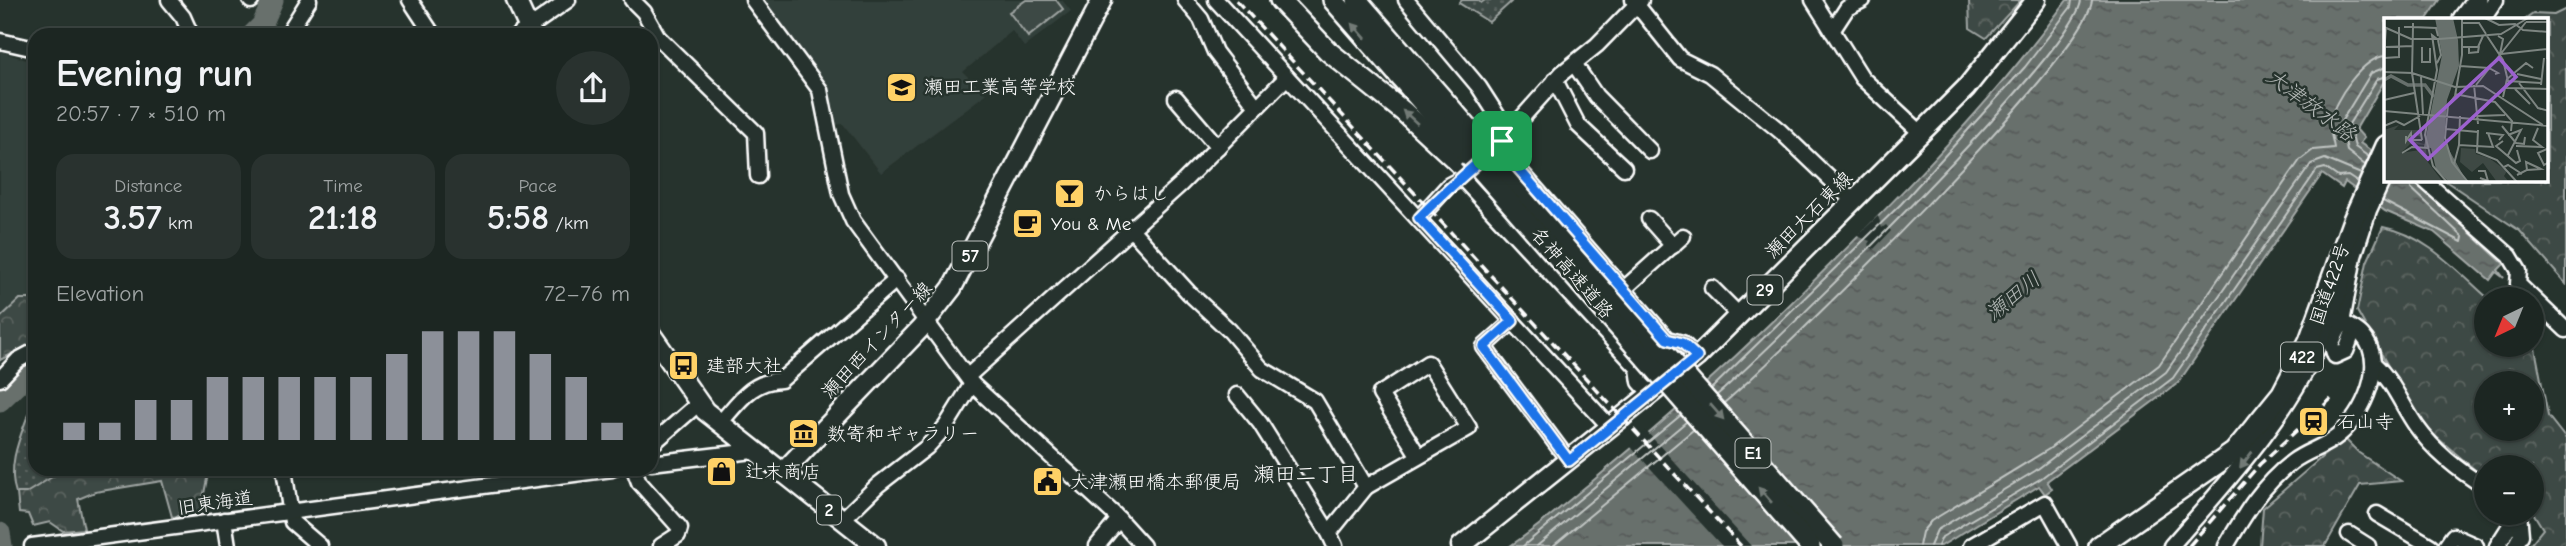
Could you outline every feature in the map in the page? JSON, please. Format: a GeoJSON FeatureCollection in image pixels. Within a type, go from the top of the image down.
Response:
{"type":"FeatureCollection","features":[{"type":"Feature","properties":{"kind":"highway"},"geometry":{"type":"LineString","coordinates":[[1280,0],[1328,51],[1468,160]]}},
{"type":"Feature","properties":{"kind":"highway","name":"名神高速道路"},"geometry":{"type":"LineString","coordinates":[[1333,0],[1468,160],[1620,327],[1810,546]]}},
{"type":"Feature","properties":{"kind":"highway","name":"名神高速道路"},"geometry":{"type":"LineString","coordinates":[[1357,0],[1468,160],[1834,546]]}},
{"type":"Feature","properties":{"kind":"highway"},"geometry":{"type":"LineString","coordinates":[[2464,18],[2477,0]]}},
{"type":"Feature","properties":{"kind":"highway","name":"国道422号"},"geometry":{"type":"LineString","coordinates":[[2099,546],[2234,452],[2337,321],[2342,248],[2384,149]]}},
{"type":"Feature","properties":{"kind":"main road"},"geometry":{"type":"LineString","coordinates":[[516,0],[524,28]]}},
{"type":"Feature","properties":{"kind":"main road","name":"瀬田西インター線"},"geometry":{"type":"LineString","coordinates":[[782,473],[928,320],[964,268],[1102,0]]}},
{"type":"Feature","properties":{"kind":"main road","name":"瀬田大石東線"},"geometry":{"type":"LineString","coordinates":[[1461,546],[1653,395],[1697,357],[1977,77],[2036,0]]}},
{"type":"Feature","properties":{"kind":"main road","name":"2"},"geometry":{"type":"LineString","coordinates":[[658,344],[698,404],[753,451],[876,546]]}},
{"type":"Feature","properties":{"kind":"street"},"geometry":{"type":"LineString","coordinates":[[169,0],[188,28]]}},
{"type":"Feature","properties":{"kind":"street"},"geometry":{"type":"LineString","coordinates":[[291,28],[309,0]]}},
{"type":"Feature","properties":{"kind":"street"},"geometry":{"type":"LineString","coordinates":[[410,0],[428,28]]}},
{"type":"Feature","properties":{"kind":"street"},"geometry":{"type":"LineString","coordinates":[[532,28],[568,0]]}},
{"type":"Feature","properties":{"kind":"street"},"geometry":{"type":"LineString","coordinates":[[632,0],[644,12],[653,28]]}},
{"type":"Feature","properties":{"kind":"street"},"geometry":{"type":"LineString","coordinates":[[753,0],[820,90],[844,205],[853,221],[970,380],[1119,519],[1143,546]]}},
{"type":"Feature","properties":{"kind":"street"},"geometry":{"type":"LineString","coordinates":[[1185,0],[1201,19],[1214,52],[1257,107]]}},
{"type":"Feature","properties":{"kind":"street"},"geometry":{"type":"LineString","coordinates":[[1216,0],[1611,428]]}},
{"type":"Feature","properties":{"kind":"street"},"geometry":{"type":"LineString","coordinates":[[1406,0],[1479,87],[1505,136],[1509,158],[1667,339],[1682,343],[1697,357]]}},
{"type":"Feature","properties":{"kind":"street"},"geometry":{"type":"LineString","coordinates":[[1813,0],[1871,89],[1921,133]]}},
{"type":"Feature","properties":{"kind":"street"},"geometry":{"type":"LineString","coordinates":[[1832,30],[1847,8],[1863,0]]}},
{"type":"Feature","properties":{"kind":"street"},"geometry":{"type":"LineString","coordinates":[[2484,18],[2496,0]]}},
{"type":"Feature","properties":{"kind":"street"},"geometry":{"type":"LineString","coordinates":[[1419,218],[1468,160],[1505,136],[1555,80],[1576,65],[1637,2],[1680,59],[1710,74],[1770,122],[1853,201]]}},
{"type":"Feature","properties":{"kind":"street"},"geometry":{"type":"LineString","coordinates":[[658,37],[756,133],[758,176]]}},
{"type":"Feature","properties":{"kind":"street"},"geometry":{"type":"LineString","coordinates":[[0,41],[28,47]]}},
{"type":"Feature","properties":{"kind":"street"},"geometry":{"type":"LineString","coordinates":[[1576,65],[1596,96],[1650,151]]}},
{"type":"Feature","properties":{"kind":"street"},"geometry":{"type":"LineString","coordinates":[[842,520],[878,485],[927,447],[946,426],[970,380],[1218,147],[1287,77]]}},
{"type":"Feature","properties":{"kind":"street"},"geometry":{"type":"LineString","coordinates":[[1555,80],[1571,115],[1591,143],[1619,167]]}},
{"type":"Feature","properties":{"kind":"street"},"geometry":{"type":"LineString","coordinates":[[1176,98],[1218,147]]}},
{"type":"Feature","properties":{"kind":"street"},"geometry":{"type":"LineString","coordinates":[[1468,160],[1637,368],[1640,382],[1653,395]]}},
{"type":"Feature","properties":{"kind":"street"},"geometry":{"type":"LineString","coordinates":[[2171,546],[2219,495],[2288,404],[2337,321],[2369,210],[2384,177]]}},
{"type":"Feature","properties":{"kind":"street"},"geometry":{"type":"LineString","coordinates":[[2426,182],[2510,256],[2519,271],[2518,284],[2566,330]]}},
{"type":"Feature","properties":{"kind":"street"},"geometry":{"type":"LineString","coordinates":[[1624,289],[1678,241],[1649,219]]}},
{"type":"Feature","properties":{"kind":"street"},"geometry":{"type":"LineString","coordinates":[[1130,228],[1189,293],[1230,331],[1262,369],[1315,401],[1366,486]]}},
{"type":"Feature","properties":{"kind":"street"},"geometry":{"type":"LineString","coordinates":[[720,423],[748,392],[764,381],[781,380],[897,279]]}},
{"type":"Feature","properties":{"kind":"street"},"geometry":{"type":"LineString","coordinates":[[1712,288],[1739,315]]}},
{"type":"Feature","properties":{"kind":"street"},"geometry":{"type":"LineString","coordinates":[[1513,321],[1484,347],[1569,461]]}},
{"type":"Feature","properties":{"kind":"street"},"geometry":{"type":"LineString","coordinates":[[2337,321],[2368,342],[2374,364],[2390,382],[2418,428],[2474,480]]}},
{"type":"Feature","properties":{"kind":"street"},"geometry":{"type":"LineString","coordinates":[[0,379],[18,360],[28,355]]}},
{"type":"Feature","properties":{"kind":"street"},"geometry":{"type":"LineString","coordinates":[[1237,395],[1259,423],[1332,539],[1366,486],[1469,428],[1428,363],[1380,394],[1418,455]]}},
{"type":"Feature","properties":{"kind":"street"},"geometry":{"type":"LineString","coordinates":[[2225,546],[2248,508],[2267,484],[2292,461],[2339,435],[2355,418],[2367,394],[2374,364]]}},
{"type":"Feature","properties":{"kind":"street"},"geometry":{"type":"LineString","coordinates":[[658,439],[698,404]]}},
{"type":"Feature","properties":{"kind":"street"},"geometry":{"type":"LineString","coordinates":[[658,462],[753,451]]}},
{"type":"Feature","properties":{"kind":"street"},"geometry":{"type":"LineString","coordinates":[[2205,507],[2234,452]]}},
{"type":"Feature","properties":{"kind":"street"},"geometry":{"type":"LineString","coordinates":[[285,476],[292,522],[320,546]]}},
{"type":"Feature","properties":{"kind":"street","name":"旧東海道"},"geometry":{"type":"LineString","coordinates":[[32,546],[560,476]]}},
{"type":"Feature","properties":{"kind":"street"},"geometry":{"type":"LineString","coordinates":[[637,476],[680,528],[678,535],[661,546]]}},
{"type":"Feature","properties":{"kind":"street"},"geometry":{"type":"LineString","coordinates":[[1971,546],[2045,503],[2069,546]]}},
{"type":"Feature","properties":{"kind":"street"},"geometry":{"type":"LineString","coordinates":[[2377,514],[2431,546]]}},
{"type":"Feature","properties":{"kind":"street"},"geometry":{"type":"LineString","coordinates":[[1097,546],[1119,519]]}},
{"type":"Feature","properties":{"kind":"street"},"geometry":{"type":"LineString","coordinates":[[224,520],[228,546]]}},
{"type":"Feature","properties":{"kind":"street"},"geometry":{"type":"LineString","coordinates":[[2497,546],[2511,525]]}},
{"type":"Feature","properties":{"kind":"street"},"geometry":{"type":"LineString","coordinates":[[2515,546],[2521,536],[2520,525]]}},
{"type":"Feature","properties":{"kind":"street"},"geometry":{"type":"LineString","coordinates":[[2349,534],[2368,546]]}},
{"type":"Feature","properties":{"kind":"street"},"geometry":{"type":"LineString","coordinates":[[2446,546],[2453,536],[2476,546]]}},
{"type":"Feature","properties":{"kind":"shaded area","name":"瀬田工業高等学校"},"geometry":{"type":"Polygon","coordinates":[[[762,0],[1062,0],[1071,11],[1024,47],[1012,31],[963,72],[986,94],[881,173],[843,124],[833,125],[822,79],[784,34],[762,0]]]}},
{"type":"Feature","properties":{"kind":"shaded area"},"geometry":{"type":"Polygon","coordinates":[[[0,51],[28,61],[28,342],[0,358],[0,51]]]}},
{"type":"Feature","properties":{"kind":"green space"},"geometry":{"type":"Polygon","coordinates":[[[1026,0],[1056,0],[1063,9],[1028,37],[1009,12],[1026,0]]]}},
{"type":"Feature","properties":{"kind":"green space"},"geometry":{"type":"Polygon","coordinates":[[[1462,0],[1478,0],[1481,3],[1485,0],[1511,2],[1489,22],[1459,3],[1462,0]]]}},
{"type":"Feature","properties":{"kind":"green space"},"geometry":{"type":"Polygon","coordinates":[[[1969,0],[2021,0],[1986,38],[1970,28],[1969,0]]]}},
{"type":"Feature","properties":{"kind":"green space"},"geometry":{"type":"Polygon","coordinates":[[[2566,9],[2566,284],[2520,231],[2447,182],[2548,182],[2548,18],[2527,18],[2533,14],[2554,15],[2566,9]]]}},
{"type":"Feature","properties":{"kind":"green space"},"geometry":{"type":"Polygon","coordinates":[[[2383,227],[2399,231],[2427,246],[2475,287],[2474,357],[2537,357],[2539,371],[2474,371],[2474,441],[2544,441],[2544,395],[2548,416],[2566,439],[2566,546],[2529,546],[2543,529],[2541,525],[2544,525],[2544,455],[2474,455],[2474,469],[2421,424],[2357,311],[2367,262],[2383,227]]]}},
{"type":"Feature","properties":{"kind":"green space"},"geometry":{"type":"Polygon","coordinates":[[[20,299],[28,299],[28,346],[0,360],[0,318],[20,299]]]}},
{"type":"Feature","properties":{"kind":"green space"},"geometry":{"type":"Polygon","coordinates":[[[28,414],[28,476],[54,476],[26,493],[16,493],[13,481],[18,443],[28,414]]]}},
{"type":"Feature","properties":{"kind":"green space"},"geometry":{"type":"Polygon","coordinates":[[[2344,438],[2359,453],[2401,481],[2360,485],[2325,546],[2260,546],[2263,508],[2344,438]]]}},
{"type":"Feature","properties":{"kind":"green space"},"geometry":{"type":"Polygon","coordinates":[[[28,474],[208,476],[200,513],[172,517],[162,481],[95,492],[78,499],[84,529],[63,531],[50,522],[33,526],[28,514],[19,513],[16,483],[28,474]]]}},
{"type":"Feature","properties":{"kind":"water"},"geometry":{"type":"Polygon","coordinates":[[[2067,0],[2440,0],[2428,18],[2384,18],[2384,81],[2356,129],[2364,138],[2360,143],[2384,160],[2384,182],[2415,182],[2504,264],[2498,270],[2504,278],[2496,272],[2490,280],[2434,232],[2385,211],[2345,182],[2342,188],[2322,174],[2178,383],[2047,481],[2052,489],[2045,494],[2039,486],[1941,546],[1510,546],[1531,532],[1639,442],[1782,312],[1931,162],[2035,42],[2067,0]]]}},
{"type":"Feature","properties":{"kind":"pier"},"geometry":{"type":"Polygon","coordinates":[[[1878,216],[1882,228],[1886,225],[1891,231],[1873,250],[1868,244],[1870,241],[1857,236],[1878,216]]]}},
{"type":"Feature","properties":{"kind":"pier"},"geometry":{"type":"Polygon","coordinates":[[[1646,431],[1751,546],[1722,546],[1630,446],[1646,431]]]}},
{"type":"Feature","properties":{"kind":"waterway"},"geometry":{"type":"LineString","coordinates":[[259,28],[273,0]]}},
{"type":"Feature","properties":{"kind":"waterway"},"geometry":{"type":"LineString","coordinates":[[0,401],[28,374]]}},
{"type":"Feature","properties":{"kind":"waterway"},"geometry":{"type":"LineString","coordinates":[[0,533],[2,546]]}},
{"type":"Feature","properties":{"kind":"railway"},"geometry":{"type":"LineString","coordinates":[[1236,0],[1741,546]]}},
{"type":"Feature","properties":{"kind":"railway"},"geometry":{"type":"LineString","coordinates":[[2189,546],[2260,464],[2331,399]]}},
{"type":"Feature","properties":{"kind":"place","name":"瀬田工業高等学校"},"geometry":{"type":"Point","coordinates":[901,87]}},
{"type":"Feature","properties":{"kind":"place","name":"からはし"},"geometry":{"type":"Point","coordinates":[1070,194]}},
{"type":"Feature","properties":{"kind":"place","name":"You & Me"},"geometry":{"type":"Point","coordinates":[1028,224]}},
{"type":"Feature","properties":{"kind":"place","name":"建部大社"},"geometry":{"type":"Point","coordinates":[683,366]}},
{"type":"Feature","properties":{"kind":"place","name":"石山寺"},"geometry":{"type":"Point","coordinates":[2314,422]}},
{"type":"Feature","properties":{"kind":"place","name":"数寄和ギャラリー"},"geometry":{"type":"Point","coordinates":[804,434]}},
{"type":"Feature","properties":{"kind":"place","name":"辻末商店"},"geometry":{"type":"Point","coordinates":[722,472]}},
{"type":"Feature","properties":{"kind":"place","name":"大津瀬田橋本郵便局"},"geometry":{"type":"Point","coordinates":[1047,482]}},
{"type":"Feature","properties":{"kind":"district","name":"瀬田二丁目"},"geometry":{"type":"Point","coordinates":[1306,474]}},
{"type":"Feature","properties":{"kind":"route"},"geometry":{"type":"LineString","coordinates":[[1502,141],[1509,158],[1667,339],[1682,343],[1697,357],[1569,461],[1484,347],[1513,321],[1419,218],[1449,185],[1462,178],[1502,141]]}},
{"type":"Feature","properties":{"kind":"water label","name":"大津放水路"},"geometry":{"type":"Point","coordinates":[2311,105]}},
{"type":"Feature","properties":{"kind":"water label","name":"瀬田川"},"geometry":{"type":"Point","coordinates":[2013,296]}}]}
